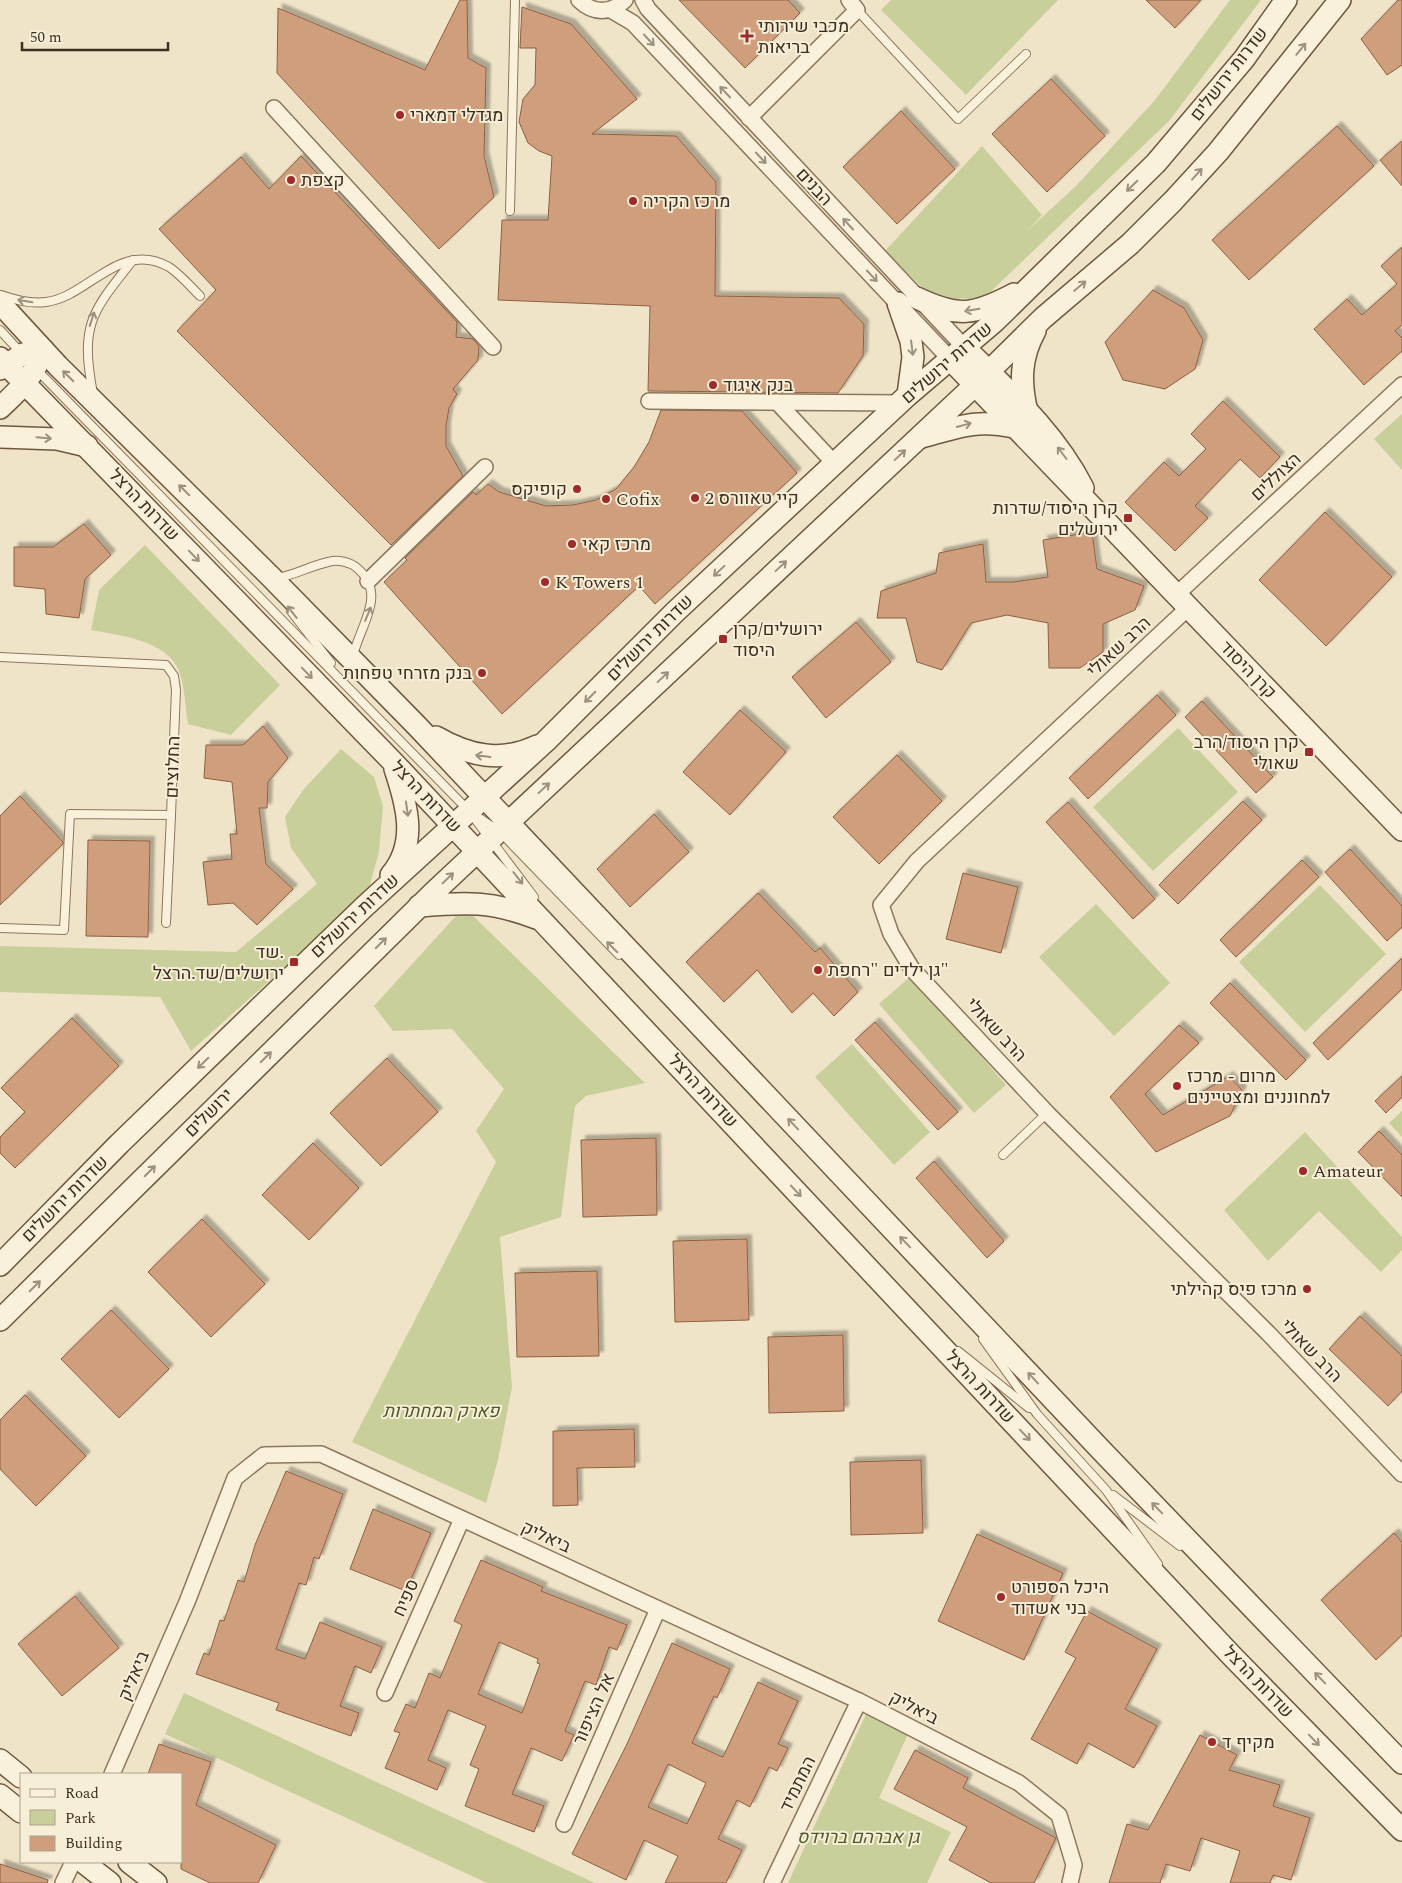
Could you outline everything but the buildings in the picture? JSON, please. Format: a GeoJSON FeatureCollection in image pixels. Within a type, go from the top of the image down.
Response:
{"type":"FeatureCollection","features":[{"type":"Feature","properties":{"kind":"main road","name":"שדרות ירושלים"},"geometry":{"type":"LineString","coordinates":[[0,1265],[119,1144],[364,907],[546,742],[675,612],[904,399],[958,354],[1032,285],[1156,163],[1244,58],[1286,0]]}},
{"type":"Feature","properties":{"kind":"main road","name":"שדרות ירושלים"},"geometry":{"type":"LineString","coordinates":[[419,906],[917,439],[1043,318],[1130,244],[1173,202],[1218,152],[1340,0]]}},
{"type":"Feature","properties":{"kind":"main road"},"geometry":{"type":"LineString","coordinates":[[904,399],[913,357],[908,300],[954,312],[971,312],[991,306],[1032,285]]}},
{"type":"Feature","properties":{"kind":"main road","name":"שדרות הרצל"},"geometry":{"type":"LineString","coordinates":[[0,303],[19,364],[87,446],[454,826],[494,835],[736,1064],[1402,1763]]}},
{"type":"Feature","properties":{"kind":"main road"},"geometry":{"type":"LineString","coordinates":[[917,439],[971,423],[1021,420],[1021,373],[1025,353],[1043,318]]}},
{"type":"Feature","properties":{"kind":"main road","name":"קרן היסוד"},"geometry":{"type":"LineString","coordinates":[[958,354],[1021,420],[1094,510],[1402,830]]}},
{"type":"Feature","properties":{"kind":"main road"},"geometry":{"type":"LineString","coordinates":[[0,408],[19,364]]}},
{"type":"Feature","properties":{"kind":"main road","name":"שדרות הרצל"},"geometry":{"type":"LineString","coordinates":[[19,364],[94,401],[418,727],[477,804],[542,912],[715,1104],[1196,1616],[1402,1830]]}},
{"type":"Feature","properties":{"kind":"main road"},"geometry":{"type":"LineString","coordinates":[[0,437],[57,439],[87,446]]}},
{"type":"Feature","properties":{"kind":"main road"},"geometry":{"type":"LineString","coordinates":[[418,727],[455,748],[486,757],[514,754],[546,742]]}},
{"type":"Feature","properties":{"kind":"main road"},"geometry":{"type":"LineString","coordinates":[[364,907],[396,868],[406,846],[409,826],[407,803],[393,762]]}},
{"type":"Feature","properties":{"kind":"main road"},"geometry":{"type":"LineString","coordinates":[[419,906],[465,902],[542,912]]}},
{"type":"Feature","properties":{"kind":"main road","name":"ירושלים"},"geometry":{"type":"LineString","coordinates":[[0,1320],[419,906]]}},
{"type":"Feature","properties":{"kind":"main road"},"geometry":{"type":"LineString","coordinates":[[0,1760],[20,1776]]}},
{"type":"Feature","properties":{"kind":"main road"},"geometry":{"type":"LineString","coordinates":[[0,1795],[20,1811]]}},
{"type":"Feature","properties":{"kind":"main road"},"geometry":{"type":"LineString","coordinates":[[83,1863],[110,1883]]}},
{"type":"Feature","properties":{"kind":"main road"},"geometry":{"type":"LineString","coordinates":[[130,1863],[156,1883]]}},
{"type":"Feature","properties":{"kind":"street","name":"הבנים"},"geometry":{"type":"LineString","coordinates":[[579,0],[594,10],[611,10],[633,23],[908,300]]}},
{"type":"Feature","properties":{"kind":"street"},"geometry":{"type":"LineString","coordinates":[[611,10],[625,0]]}},
{"type":"Feature","properties":{"kind":"street","name":"הבנים"},"geometry":{"type":"LineString","coordinates":[[643,0],[648,9],[749,118],[908,300],[958,354]]}},
{"type":"Feature","properties":{"kind":"street"},"geometry":{"type":"LineString","coordinates":[[749,118],[853,5]]}},
{"type":"Feature","properties":{"kind":"street"},"geometry":{"type":"LineString","coordinates":[[274,108],[493,347]]}},
{"type":"Feature","properties":{"kind":"street","name":"הצוללים"},"geometry":{"type":"LineString","coordinates":[[1182,602],[1402,385]]}},
{"type":"Feature","properties":{"kind":"street"},"geometry":{"type":"LineString","coordinates":[[650,401],[777,402],[904,399]]}},
{"type":"Feature","properties":{"kind":"street"},"geometry":{"type":"LineString","coordinates":[[777,402],[834,464]]}},
{"type":"Feature","properties":{"kind":"street"},"geometry":{"type":"LineString","coordinates":[[368,580],[485,467]]}},
{"type":"Feature","properties":{"kind":"street","name":"הרב שאולי"},"geometry":{"type":"LineString","coordinates":[[1182,602],[916,861],[881,905],[891,934],[912,969],[1048,1113],[1268,1332],[1402,1474]]}},
{"type":"Feature","properties":{"kind":"street","name":"ביאליק"},"geometry":{"type":"LineString","coordinates":[[112,1773],[187,1602],[234,1478],[264,1455],[321,1454],[859,1700],[1019,1783],[1059,1815],[1074,1865],[1070,1883]]}},
{"type":"Feature","properties":{"kind":"street","name":"ספיח"},"geometry":{"type":"LineString","coordinates":[[385,1693],[462,1519]]}},
{"type":"Feature","properties":{"kind":"street","name":"אל הציפור"},"geometry":{"type":"LineString","coordinates":[[564,1824],[658,1609]]}},
{"type":"Feature","properties":{"kind":"street","name":"המתמיד"},"geometry":{"type":"LineString","coordinates":[[772,1883],[859,1700]]}},
{"type":"Feature","properties":{"kind":"street"},"geometry":{"type":"LineString","coordinates":[[63,1883],[73,1863]]}},
{"type":"Feature","properties":{"kind":"lane"},"geometry":{"type":"LineString","coordinates":[[510,211],[515,0]]}},
{"type":"Feature","properties":{"kind":"lane"},"geometry":{"type":"LineString","coordinates":[[853,5],[958,119],[1026,54]]}},
{"type":"Feature","properties":{"kind":"lane"},"geometry":{"type":"LineString","coordinates":[[94,401],[87,349],[92,317],[104,297],[133,260]]}},
{"type":"Feature","properties":{"kind":"lane"},"geometry":{"type":"LineString","coordinates":[[0,295],[37,303],[56,300],[73,293],[102,272],[133,260],[154,262],[168,267],[200,296]]}},
{"type":"Feature","properties":{"kind":"lane"},"geometry":{"type":"LineString","coordinates":[[0,330],[19,364],[354,692],[477,804]]}},
{"type":"Feature","properties":{"kind":"lane"},"geometry":{"type":"LineString","coordinates":[[243,549],[354,692]]}},
{"type":"Feature","properties":{"kind":"lane"},"geometry":{"type":"LineString","coordinates":[[272,578],[291,576],[319,565],[338,561],[354,566],[368,580],[373,596],[372,608],[355,647],[352,660]]}},
{"type":"Feature","properties":{"kind":"lane","name":"החלוצים"},"geometry":{"type":"LineString","coordinates":[[0,657],[166,665],[171,670],[176,690],[171,815],[70,814],[64,930],[0,928]]}},
{"type":"Feature","properties":{"kind":"lane"},"geometry":{"type":"LineString","coordinates":[[166,923],[171,815]]}},
{"type":"Feature","properties":{"kind":"lane"},"geometry":{"type":"LineString","coordinates":[[494,835],[626,962]]}},
{"type":"Feature","properties":{"kind":"lane"},"geometry":{"type":"LineString","coordinates":[[573,941],[715,1104]]}},
{"type":"Feature","properties":{"kind":"lane"},"geometry":{"type":"LineString","coordinates":[[640,975],[736,1064]]}},
{"type":"Feature","properties":{"kind":"lane"},"geometry":{"type":"LineString","coordinates":[[1003,1155],[1048,1113]]}},
{"type":"Feature","properties":{"kind":"lane"},"geometry":{"type":"LineString","coordinates":[[939,1278],[1037,1414],[1106,1490],[1196,1616]]}},
{"type":"Feature","properties":{"kind":"lane"},"geometry":{"type":"LineString","coordinates":[[908,1310],[1037,1414]]}},
{"type":"Feature","properties":{"kind":"lane"},"geometry":{"type":"LineString","coordinates":[[1106,1490],[1228,1581]]}},
{"type":"Feature","properties":{"kind":"green space"},"geometry":{"type":"Polygon","coordinates":[[[891,0],[1058,0],[966,95],[881,10],[891,0]]]}},
{"type":"Feature","properties":{"kind":"green space"},"geometry":{"type":"Polygon","coordinates":[[[1230,0],[1261,0],[1169,121],[982,300],[960,298],[957,301],[929,294],[885,251],[982,146],[1042,215],[1027,231],[1076,186],[1155,100],[1230,0]]]}},
{"type":"Feature","properties":{"kind":"green space"},"geometry":{"type":"Polygon","coordinates":[[[1402,414],[1402,470],[1374,439],[1402,414]]]}},
{"type":"Feature","properties":{"kind":"green space"},"geometry":{"type":"Polygon","coordinates":[[[145,545],[280,685],[231,735],[188,724],[184,690],[179,671],[164,652],[128,637],[91,630],[99,590],[145,545]]]}},
{"type":"Feature","properties":{"kind":"green space"},"geometry":{"type":"Polygon","coordinates":[[[1178,728],[1238,792],[1153,871],[1093,807],[1178,728]]]}},
{"type":"Feature","properties":{"kind":"green space"},"geometry":{"type":"Polygon","coordinates":[[[341,749],[374,777],[383,806],[379,852],[368,892],[191,1051],[160,997],[0,992],[0,946],[236,952],[317,884],[291,848],[285,817],[303,790],[341,749]]]}},
{"type":"Feature","properties":{"kind":"green space"},"geometry":{"type":"Polygon","coordinates":[[[1320,885],[1386,954],[1305,1032],[1239,962],[1320,885]]]}},
{"type":"Feature","properties":{"kind":"green space"},"geometry":{"type":"Polygon","coordinates":[[[1096,904],[1170,983],[1114,1036],[1039,957],[1096,904]]]}},
{"type":"Feature","properties":{"kind":"green space","name":"פארק המחתרות"},"geometry":{"type":"Polygon","coordinates":[[[464,907],[645,1083],[586,1096],[575,1106],[561,1217],[500,1237],[512,1387],[498,1460],[486,1503],[352,1442],[496,1162],[476,1131],[504,1089],[452,1029],[393,1031],[374,1006],[464,907]]]}},
{"type":"Feature","properties":{"kind":"green space"},"geometry":{"type":"Polygon","coordinates":[[[911,976],[1006,1085],[974,1113],[879,1004],[911,976]]]}},
{"type":"Feature","properties":{"kind":"green space"},"geometry":{"type":"Polygon","coordinates":[[[852,1044],[930,1132],[894,1165],[815,1077],[852,1044]]]}},
{"type":"Feature","properties":{"kind":"green space"},"geometry":{"type":"Polygon","coordinates":[[[1402,1111],[1402,1137],[1389,1123],[1402,1111]]]}},
{"type":"Feature","properties":{"kind":"green space","name":"Amateur"},"geometry":{"type":"Polygon","coordinates":[[[1305,1132],[1402,1237],[1402,1250],[1381,1272],[1319,1211],[1268,1261],[1224,1210],[1305,1132]]]}},
{"type":"Feature","properties":{"kind":"green space"},"geometry":{"type":"Polygon","coordinates":[[[184,1693],[595,1883],[487,1883],[165,1734],[184,1693]]]}},
{"type":"Feature","properties":{"kind":"green space","name":"גן אברהם ברוידס"},"geometry":{"type":"Polygon","coordinates":[[[866,1714],[908,1734],[879,1798],[951,1832],[927,1883],[788,1883],[866,1714]]]}},
{"type":"Feature","properties":{"kind":"place","name":"מכבי שירותי בריאות"},"geometry":{"type":"Point","coordinates":[747,36]}},
{"type":"Feature","properties":{"kind":"place","name":"מגדלי דמארי"},"geometry":{"type":"Point","coordinates":[400,115]}},
{"type":"Feature","properties":{"kind":"place","name":"קצפת"},"geometry":{"type":"Point","coordinates":[291,180]}},
{"type":"Feature","properties":{"kind":"place","name":"מרכז הקריה"},"geometry":{"type":"Point","coordinates":[633,201]}},
{"type":"Feature","properties":{"kind":"place","name":"בנק איגוד"},"geometry":{"type":"Point","coordinates":[713,385]}},
{"type":"Feature","properties":{"kind":"place","name":"קופיקס"},"geometry":{"type":"Point","coordinates":[577,489]}},
{"type":"Feature","properties":{"kind":"place","name":"קיי טאוורס 2"},"geometry":{"type":"Point","coordinates":[695,498]}},
{"type":"Feature","properties":{"kind":"place","name":"Cofix"},"geometry":{"type":"Point","coordinates":[606,499]}},
{"type":"Feature","properties":{"kind":"place","name":"קרן היסוד/שדרות ירושלים"},"geometry":{"type":"Point","coordinates":[1128,518]}},
{"type":"Feature","properties":{"kind":"place","name":"מרכז קאי"},"geometry":{"type":"Point","coordinates":[572,544]}},
{"type":"Feature","properties":{"kind":"place","name":"K Towers 1"},"geometry":{"type":"Point","coordinates":[545,582]}},
{"type":"Feature","properties":{"kind":"place","name":"ירושלים/קרן היסוד"},"geometry":{"type":"Point","coordinates":[723,639]}},
{"type":"Feature","properties":{"kind":"place","name":"בנק מזרחי טפחות"},"geometry":{"type":"Point","coordinates":[482,673]}},
{"type":"Feature","properties":{"kind":"place","name":"קרן היסוד/הרב שאולי"},"geometry":{"type":"Point","coordinates":[1309,752]}},
{"type":"Feature","properties":{"kind":"place","name":"שד. ירושלים/שד.הרצל"},"geometry":{"type":"Point","coordinates":[294,962]}},
{"type":"Feature","properties":{"kind":"place","name":"גן ילדים \"רחפת\""},"geometry":{"type":"Point","coordinates":[818,970]}},
{"type":"Feature","properties":{"kind":"place","name":"מרום - מרכז למחוננים ומצטיינים"},"geometry":{"type":"Point","coordinates":[1177,1086]}},
{"type":"Feature","properties":{"kind":"place","name":"Amateur"},"geometry":{"type":"Point","coordinates":[1303,1171]}},
{"type":"Feature","properties":{"kind":"place","name":"מרכז פיס קהילתי"},"geometry":{"type":"Point","coordinates":[1307,1289]}},
{"type":"Feature","properties":{"kind":"place","name":"היכל הספורט בני אשדוד"},"geometry":{"type":"Point","coordinates":[1001,1597]}},
{"type":"Feature","properties":{"kind":"place","name":"מקיף ד"},"geometry":{"type":"Point","coordinates":[1212,1742]}}]}
